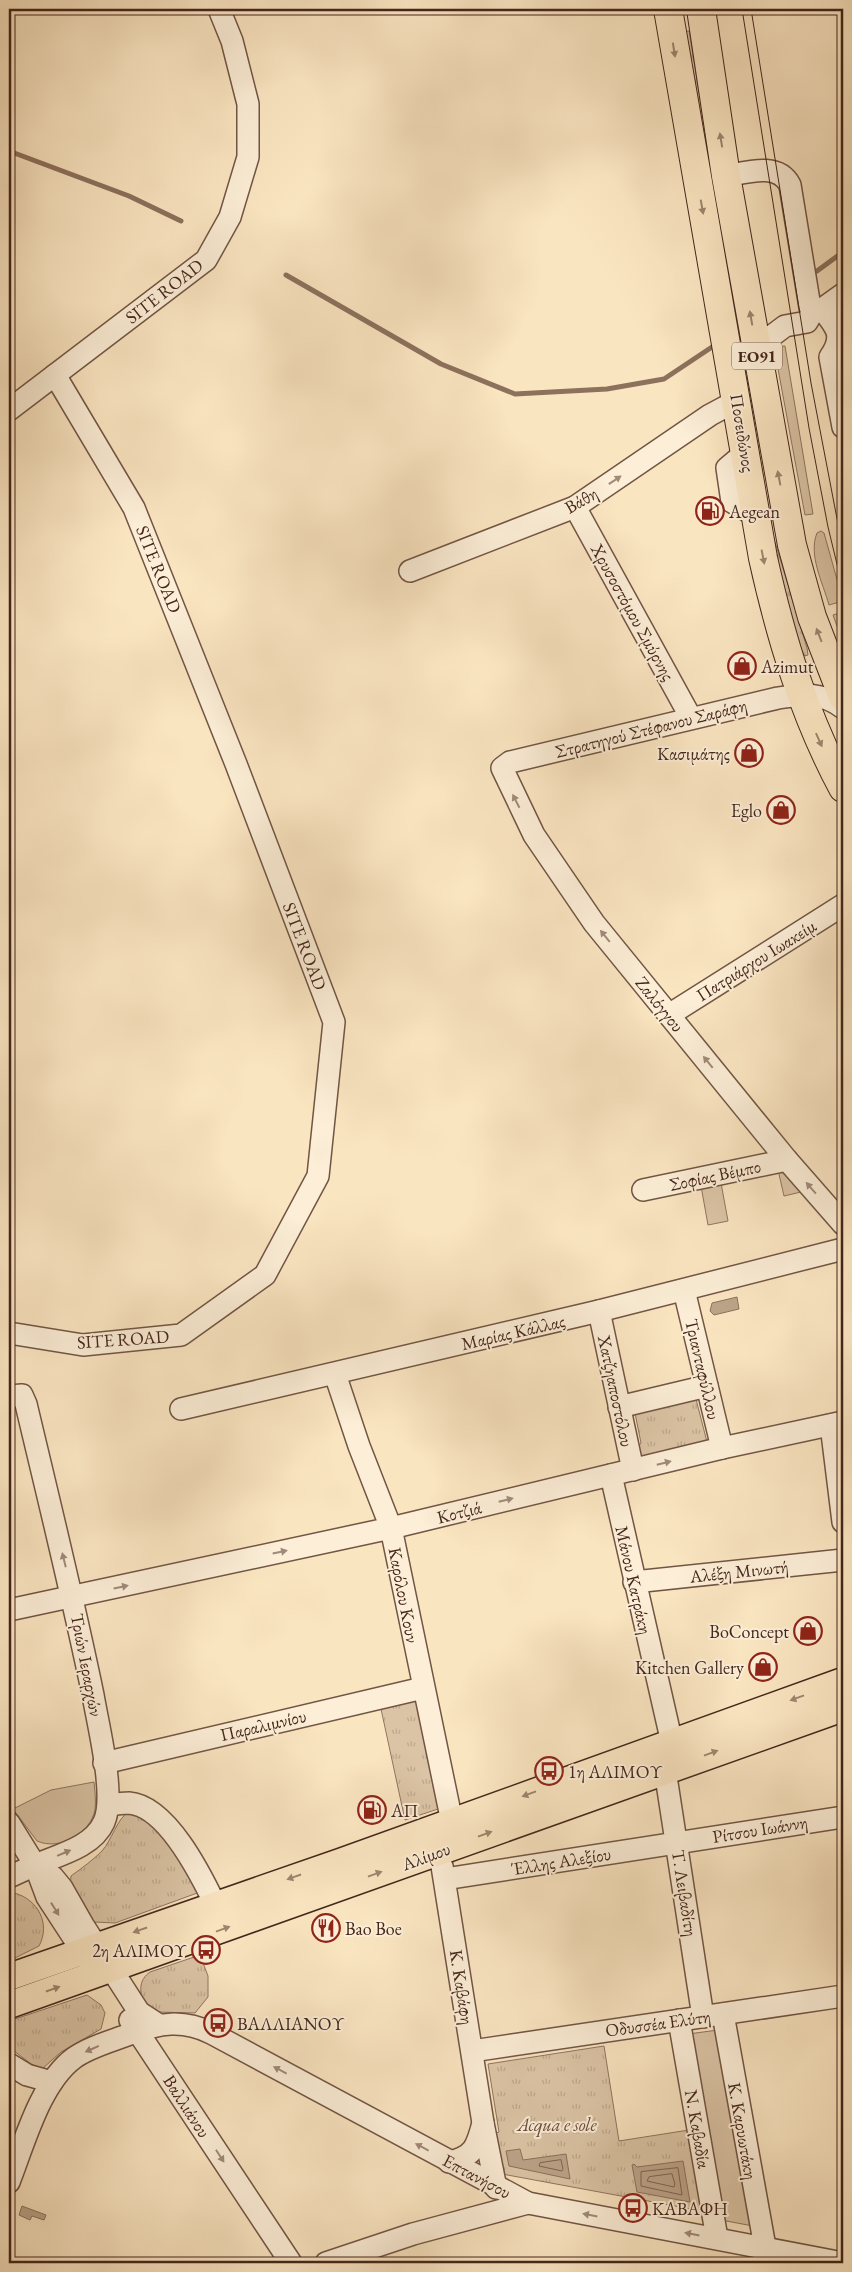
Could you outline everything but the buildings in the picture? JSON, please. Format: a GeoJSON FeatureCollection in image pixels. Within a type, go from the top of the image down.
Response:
{"type":"FeatureCollection","features":[{"type":"Feature","properties":{"kind":"highway","name":"Ποσειδώνος"},"geometry":{"type":"LineString","coordinates":[[668,9],[680,91],[738,400],[756,516],[776,617],[801,694],[826,756],[843,788]]}},
{"type":"Feature","properties":{"kind":"highway","name":"Ποσειδώνος"},"geometry":{"type":"LineString","coordinates":[[701,9],[726,176],[792,545],[812,617],[843,697]]}},
{"type":"Feature","properties":{"kind":"main road","name":"Αλίμου"},"geometry":{"type":"LineString","coordinates":[[9,1977],[452,1822],[843,1681]]}},
{"type":"Feature","properties":{"kind":"main road","name":"Αλίμου"},"geometry":{"type":"LineString","coordinates":[[9,2005],[840,1707]]}},
{"type":"Feature","properties":{"kind":"street","name":"SITE ROAD"},"geometry":{"type":"LineString","coordinates":[[9,410],[206,260],[230,217],[248,157],[248,104],[232,41],[219,9]]}},
{"type":"Feature","properties":{"kind":"street"},"geometry":{"type":"LineString","coordinates":[[726,176],[768,170],[786,178],[790,185],[800,255],[814,306],[838,331],[837,347],[830,357],[843,427]]}},
{"type":"Feature","properties":{"kind":"street"},"geometry":{"type":"LineString","coordinates":[[769,338],[785,326],[807,322],[814,306],[843,294]]}},
{"type":"Feature","properties":{"kind":"street","name":"SITE ROAD"},"geometry":{"type":"LineString","coordinates":[[9,1333],[83,1345],[181,1335],[265,1275],[318,1176],[334,1022],[236,764],[134,508],[55,375]]}},
{"type":"Feature","properties":{"kind":"street","name":"Βάθη"},"geometry":{"type":"LineString","coordinates":[[410,571],[575,507],[710,415],[738,400]]}},
{"type":"Feature","properties":{"kind":"street","name":"Χρυσοστόμου Σμύρνης"},"geometry":{"type":"LineString","coordinates":[[575,507],[692,718]]}},
{"type":"Feature","properties":{"kind":"street"},"geometry":{"type":"LineString","coordinates":[[801,694],[828,698],[843,708]]}},
{"type":"Feature","properties":{"kind":"street","name":"Στρατηγού Στέφανου Σαράφη"},"geometry":{"type":"LineString","coordinates":[[502,768],[510,762],[801,694]]}},
{"type":"Feature","properties":{"kind":"street","name":"Ζαλόγγου"},"geometry":{"type":"LineString","coordinates":[[502,768],[534,835],[594,923],[787,1160],[843,1224]]}},
{"type":"Feature","properties":{"kind":"street","name":"Πατριάρχου Ιωακείμ"},"geometry":{"type":"LineString","coordinates":[[669,1015],[843,905]]}},
{"type":"Feature","properties":{"kind":"street","name":"Σοφίας Βέμπο"},"geometry":{"type":"LineString","coordinates":[[642,1190],[787,1160]]}},
{"type":"Feature","properties":{"kind":"street","name":"Μαρίας Κάλλας"},"geometry":{"type":"LineString","coordinates":[[181,1409],[599,1312],[843,1249]]}},
{"type":"Feature","properties":{"kind":"street","name":"Τριανταφύλλου"},"geometry":{"type":"LineString","coordinates":[[684,1290],[722,1448]]}},
{"type":"Feature","properties":{"kind":"street","name":"Χατζηαποστόλου"},"geometry":{"type":"LineString","coordinates":[[599,1312],[633,1470]]}},
{"type":"Feature","properties":{"kind":"street","name":"Καρόλου Κουν"},"geometry":{"type":"LineString","coordinates":[[335,1374],[359,1446],[391,1528],[422,1688],[452,1822]]}},
{"type":"Feature","properties":{"kind":"street"},"geometry":{"type":"LineString","coordinates":[[619,1407],[707,1386]]}},
{"type":"Feature","properties":{"kind":"street","name":"Τριών Ιεραρχών"},"geometry":{"type":"LineString","coordinates":[[16,1396],[26,1404],[73,1597],[110,1805]]}},
{"type":"Feature","properties":{"kind":"street"},"geometry":{"type":"LineString","coordinates":[[837,1424],[842,1509]]}},
{"type":"Feature","properties":{"kind":"street","name":"Κοτζιά"},"geometry":{"type":"LineString","coordinates":[[9,1610],[391,1528],[722,1448],[837,1424]]}},
{"type":"Feature","properties":{"kind":"street","name":"Μάνου Κατράκη"},"geometry":{"type":"LineString","coordinates":[[611,1475],[672,1743]]}},
{"type":"Feature","properties":{"kind":"street","name":"Αλέξη Μινωτή"},"geometry":{"type":"LineString","coordinates":[[634,1582],[843,1560]]}},
{"type":"Feature","properties":{"kind":"street","name":"Παραλιμνίου"},"geometry":{"type":"LineString","coordinates":[[104,1763],[422,1688]]}},
{"type":"Feature","properties":{"kind":"street","name":"Τ. Λειβαδίτη"},"geometry":{"type":"LineString","coordinates":[[665,1770],[677,1842],[713,2015]]}},
{"type":"Feature","properties":{"kind":"street"},"geometry":{"type":"LineString","coordinates":[[9,1877],[76,1848],[91,1838],[104,1822],[110,1805],[130,1803],[144,1808],[156,1817],[188,1855],[215,1904]]}},
{"type":"Feature","properties":{"kind":"street","name":"Ρίτσου Ιωάννη"},"geometry":{"type":"LineString","coordinates":[[677,1842],[843,1817]]}},
{"type":"Feature","properties":{"kind":"street"},"geometry":{"type":"LineString","coordinates":[[9,1823],[36,1865],[47,1897],[88,1948]]}},
{"type":"Feature","properties":{"kind":"street","name":"Έλλης Αλεξίου"},"geometry":{"type":"LineString","coordinates":[[445,1879],[677,1842]]}},
{"type":"Feature","properties":{"kind":"street","name":"Κ. Καβάφη"},"geometry":{"type":"LineString","coordinates":[[440,1851],[483,2123],[489,2184],[483,2213]]}},
{"type":"Feature","properties":{"kind":"street"},"geometry":{"type":"LineString","coordinates":[[36,1865],[53,1877],[62,1888],[88,1948]]}},
{"type":"Feature","properties":{"kind":"street","name":"Βαλλιάνου"},"geometry":{"type":"LineString","coordinates":[[88,1948],[104,1971],[139,2012],[159,2025]]}},
{"type":"Feature","properties":{"kind":"street","name":"Βαλλιάνου"},"geometry":{"type":"LineString","coordinates":[[104,1971],[137,2031],[291,2263]]}},
{"type":"Feature","properties":{"kind":"street","name":"Οδυσσέα Ελύτη"},"geometry":{"type":"LineString","coordinates":[[472,2051],[843,1996]]}},
{"type":"Feature","properties":{"kind":"street","name":"Κ. Καρυωτάκη"},"geometry":{"type":"LineString","coordinates":[[713,2015],[765,2247]]}},
{"type":"Feature","properties":{"kind":"street","name":"Ν. Καβαδία"},"geometry":{"type":"LineString","coordinates":[[679,2020],[717,2238]]}},
{"type":"Feature","properties":{"kind":"street","name":"Επτανήσου"},"geometry":{"type":"LineString","coordinates":[[9,2182],[52,2082],[75,2057],[137,2031],[159,2025],[185,2023],[202,2028],[489,2184],[528,2203],[843,2263]]}},
{"type":"Feature","properties":{"kind":"street"},"geometry":{"type":"LineString","coordinates":[[9,2064],[27,2075],[52,2082]]}},
{"type":"Feature","properties":{"kind":"street","name":"Κ. Καβάφη"},"geometry":{"type":"LineString","coordinates":[[449,2162],[463,2159],[471,2152],[477,2144],[483,2123]]}},
{"type":"Feature","properties":{"kind":"street"},"geometry":{"type":"LineString","coordinates":[[326,2263],[483,2213],[528,2203]]}},
{"type":"Feature","properties":{"kind":"green space"},"geometry":{"type":"Polygon","coordinates":[[[689,31],[736,316],[733,317],[682,32],[689,31]]]}},
{"type":"Feature","properties":{"kind":"green space"},"geometry":{"type":"Polygon","coordinates":[[[785,346],[813,514],[805,515],[774,347],[785,346]]]}},
{"type":"Feature","properties":{"kind":"green space"},"geometry":{"type":"Polygon","coordinates":[[[821,531],[824,533],[843,601],[829,605],[815,560],[815,542],[817,533],[821,531]]]}},
{"type":"Feature","properties":{"kind":"green space"},"geometry":{"type":"Polygon","coordinates":[[[772,532],[807,648],[808,655],[805,656],[801,651],[780,578],[772,532]]]}},
{"type":"Feature","properties":{"kind":"green space"},"geometry":{"type":"Polygon","coordinates":[[[843,612],[843,643],[833,615],[843,612]]]}},
{"type":"Feature","properties":{"kind":"green space"},"geometry":{"type":"Polygon","coordinates":[[[781,1169],[801,1192],[784,1196],[778,1170],[781,1169]]]}},
{"type":"Feature","properties":{"kind":"green space"},"geometry":{"type":"Polygon","coordinates":[[[721,1183],[728,1221],[708,1225],[701,1186],[721,1183]]]}},
{"type":"Feature","properties":{"kind":"green space"},"geometry":{"type":"Polygon","coordinates":[[[696,1399],[707,1442],[641,1457],[638,1451],[641,1443],[635,1413],[696,1399]]]}},
{"type":"Feature","properties":{"kind":"green space"},"geometry":{"type":"Polygon","coordinates":[[[416,1700],[438,1809],[405,1820],[381,1709],[416,1700]]]}},
{"type":"Feature","properties":{"kind":"green space"},"geometry":{"type":"Polygon","coordinates":[[[94,1782],[95,1810],[92,1819],[80,1833],[64,1842],[46,1844],[37,1841],[13,1809],[51,1790],[94,1782]]]}},
{"type":"Feature","properties":{"kind":"green space"},"geometry":{"type":"Polygon","coordinates":[[[129,1812],[140,1816],[160,1834],[200,1892],[115,1923],[94,1922],[70,1888],[71,1876],[102,1851],[121,1819],[129,1812]]]}},
{"type":"Feature","properties":{"kind":"green space"},"geometry":{"type":"Polygon","coordinates":[[[14,1893],[30,1901],[36,1907],[43,1921],[44,1929],[39,1946],[9,1961],[9,1895],[14,1893]]]}},
{"type":"Feature","properties":{"kind":"green space"},"geometry":{"type":"Polygon","coordinates":[[[200,1955],[208,1976],[208,1997],[195,2013],[156,2012],[142,2001],[141,1985],[146,1975],[200,1955]]]}},
{"type":"Feature","properties":{"kind":"green space"},"geometry":{"type":"Polygon","coordinates":[[[87,1995],[101,2005],[105,2013],[101,2029],[61,2052],[42,2069],[31,2064],[9,2047],[9,2021],[87,1995]]]}},
{"type":"Feature","properties":{"kind":"green space"},"geometry":{"type":"Polygon","coordinates":[[[718,2030],[753,2226],[721,2220],[688,2034],[718,2030]]]}},
{"type":"Feature","properties":{"kind":"green space","name":"Acqua e sole"},"geometry":{"type":"Polygon","coordinates":[[[604,2046],[619,2141],[689,2130],[702,2211],[502,2174],[496,2133],[499,2132],[488,2064],[604,2046]]]}},
{"type":"Feature","properties":{"kind":"water"},"geometry":{"type":"Polygon","coordinates":[[[737,1297],[739,1309],[714,1315],[710,1311],[712,1303],[737,1297]]]}},
{"type":"Feature","properties":{"kind":"water"},"geometry":{"type":"Polygon","coordinates":[[[520,2149],[523,2160],[566,2154],[570,2179],[509,2166],[506,2151],[520,2149]]]}},
{"type":"Feature","properties":{"kind":"water"},"geometry":{"type":"Polygon","coordinates":[[[683,2161],[690,2202],[637,2192],[632,2165],[634,2164],[637,2167],[683,2161]]]}},
{"type":"Feature","properties":{"kind":"water"},"geometry":{"type":"Polygon","coordinates":[[[22,2206],[46,2215],[44,2220],[32,2216],[30,2220],[19,2215],[22,2206]]]}},
{"type":"Feature","properties":{"kind":"waterway"},"geometry":{"type":"LineString","coordinates":[[9,151],[129,196],[181,221]]}},
{"type":"Feature","properties":{"kind":"waterway"},"geometry":{"type":"LineString","coordinates":[[817,271],[843,252]]}},
{"type":"Feature","properties":{"kind":"waterway"},"geometry":{"type":"LineString","coordinates":[[286,275],[441,364],[515,394],[607,389],[664,379],[712,347]]}},
{"type":"Feature","properties":{"kind":"tram line"},"geometry":{"type":"LineString","coordinates":[[742,9],[809,428],[828,527],[843,589]]}},
{"type":"Feature","properties":{"kind":"tram line"},"geometry":{"type":"LineString","coordinates":[[751,9],[811,383],[843,550]]}},
{"type":"Feature","properties":{"kind":"place","name":"Aegean"},"geometry":{"type":"Point","coordinates":[710,511]}},
{"type":"Feature","properties":{"kind":"place","name":"Azimut"},"geometry":{"type":"Point","coordinates":[742,666]}},
{"type":"Feature","properties":{"kind":"place","name":"Κασιμάτης"},"geometry":{"type":"Point","coordinates":[749,753]}},
{"type":"Feature","properties":{"kind":"place","name":"Eglo"},"geometry":{"type":"Point","coordinates":[781,810]}},
{"type":"Feature","properties":{"kind":"place","name":"BoConcept"},"geometry":{"type":"Point","coordinates":[808,1631]}},
{"type":"Feature","properties":{"kind":"place","name":"Kitchen Gallery"},"geometry":{"type":"Point","coordinates":[763,1667]}},
{"type":"Feature","properties":{"kind":"place","name":"1η ΑΛΙΜΟΥ"},"geometry":{"type":"Point","coordinates":[549,1771]}},
{"type":"Feature","properties":{"kind":"place","name":"ΑΠ"},"geometry":{"type":"Point","coordinates":[372,1810]}},
{"type":"Feature","properties":{"kind":"place","name":"Bao Boe"},"geometry":{"type":"Point","coordinates":[326,1928]}},
{"type":"Feature","properties":{"kind":"place","name":"2η ΑΛΙΜΟΥ"},"geometry":{"type":"Point","coordinates":[206,1950]}},
{"type":"Feature","properties":{"kind":"place","name":"ΒΑΛΛΙΑΝΟΥ"},"geometry":{"type":"Point","coordinates":[218,2023]}},
{"type":"Feature","properties":{"kind":"place","name":"ΚΑΒΑΦΗ"},"geometry":{"type":"Point","coordinates":[633,2208]}}]}
